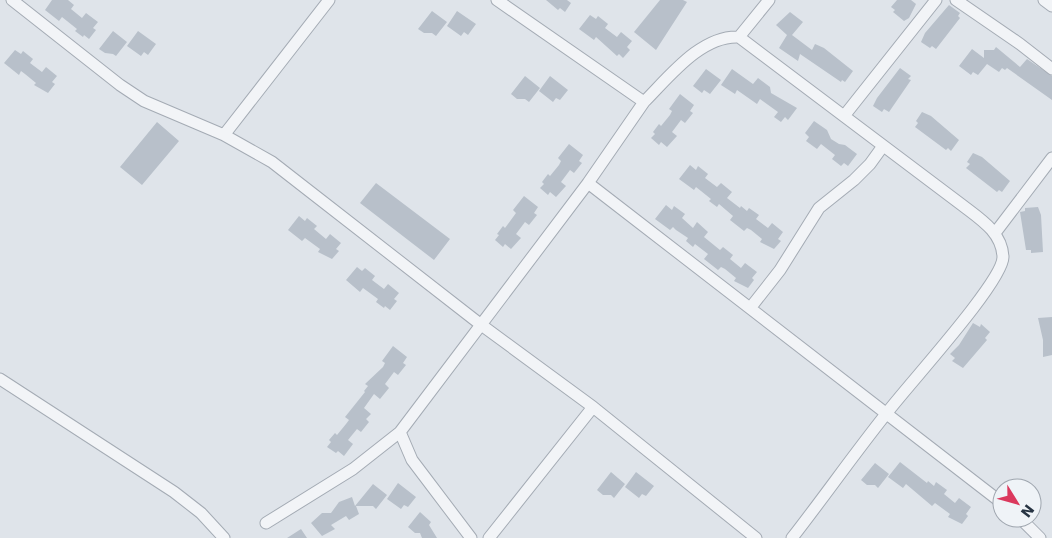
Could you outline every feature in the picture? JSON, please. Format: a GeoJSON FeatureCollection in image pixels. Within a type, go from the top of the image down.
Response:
{"type":"FeatureCollection","features":[{"type":"Feature","properties":{"kind":"street"},"geometry":{"type":"LineString","coordinates":[[12,0],[120,85],[144,101],[224,135],[272,162],[480,324],[593,407],[756,538]]}},
{"type":"Feature","properties":{"kind":"street"},"geometry":{"type":"LineString","coordinates":[[224,135],[329,0]]}},
{"type":"Feature","properties":{"kind":"street"},"geometry":{"type":"LineString","coordinates":[[496,0],[644,102]]}},
{"type":"Feature","properties":{"kind":"street"},"geometry":{"type":"LineString","coordinates":[[739,37],[769,0]]}},
{"type":"Feature","properties":{"kind":"street"},"geometry":{"type":"LineString","coordinates":[[844,116],[936,0]]}},
{"type":"Feature","properties":{"kind":"street"},"geometry":{"type":"LineString","coordinates":[[956,0],[1020,44],[1052,69]]}},
{"type":"Feature","properties":{"kind":"street"},"geometry":{"type":"LineString","coordinates":[[1044,0],[1052,6]]}},
{"type":"Feature","properties":{"kind":"street"},"geometry":{"type":"LineString","coordinates":[[266,523],[353,469],[400,432],[588,182],[644,102],[689,59],[713,41],[726,36],[739,37],[962,205],[995,233],[1001,245],[1003,258],[996,277],[963,321],[886,413],[792,538]]}},
{"type":"Feature","properties":{"kind":"street"},"geometry":{"type":"LineString","coordinates":[[751,307],[780,270],[820,208],[870,164],[882,146]]}},
{"type":"Feature","properties":{"kind":"street"},"geometry":{"type":"LineString","coordinates":[[995,233],[1052,158]]}},
{"type":"Feature","properties":{"kind":"street"},"geometry":{"type":"LineString","coordinates":[[588,182],[992,495]]}},
{"type":"Feature","properties":{"kind":"street"},"geometry":{"type":"LineString","coordinates":[[0,379],[174,492],[201,513],[224,538]]}},
{"type":"Feature","properties":{"kind":"street"},"geometry":{"type":"LineString","coordinates":[[489,538],[593,407]]}},
{"type":"Feature","properties":{"kind":"street"},"geometry":{"type":"LineString","coordinates":[[400,432],[412,460],[470,538]]}},
{"type":"Feature","properties":{"kind":"street"},"geometry":{"type":"LineString","coordinates":[[1030,528],[1040,538]]}},
{"type":"Feature","properties":{"kind":"building"},"geometry":{"type":"Polygon","coordinates":[[[52,0],[68,0],[74,5],[71,9],[82,18],[86,13],[98,22],[93,28],[96,30],[89,39],[75,31],[77,29],[62,17],[59,21],[45,10],[52,0]]]}},
{"type":"Feature","properties":{"kind":"building"},"geometry":{"type":"Polygon","coordinates":[[[546,0],[567,0],[571,3],[565,12],[560,8],[558,10],[546,0]]]}},
{"type":"Feature","properties":{"kind":"building"},"geometry":{"type":"Polygon","coordinates":[[[660,0],[683,0],[687,2],[656,50],[634,32],[660,0]]]}},
{"type":"Feature","properties":{"kind":"building"},"geometry":{"type":"Polygon","coordinates":[[[897,0],[911,0],[916,4],[909,18],[904,21],[893,12],[895,10],[891,7],[897,0]]]}},
{"type":"Feature","properties":{"kind":"building"},"geometry":{"type":"Polygon","coordinates":[[[949,5],[960,13],[958,16],[960,18],[936,49],[932,46],[930,48],[921,42],[925,33],[949,5]]]}},
{"type":"Feature","properties":{"kind":"building"},"geometry":{"type":"Polygon","coordinates":[[[432,11],[447,22],[436,36],[432,33],[424,33],[418,29],[432,11]]]}},
{"type":"Feature","properties":{"kind":"building"},"geometry":{"type":"Polygon","coordinates":[[[457,11],[476,24],[468,35],[464,32],[461,36],[447,26],[457,11]]]}},
{"type":"Feature","properties":{"kind":"building"},"geometry":{"type":"Polygon","coordinates":[[[790,12],[803,22],[792,35],[812,50],[815,44],[824,48],[853,71],[845,82],[842,80],[841,82],[800,54],[798,61],[779,48],[787,35],[776,25],[790,12]]]}},
{"type":"Feature","properties":{"kind":"building"},"geometry":{"type":"Polygon","coordinates":[[[590,15],[596,19],[598,16],[608,24],[605,28],[617,37],[621,32],[632,41],[627,47],[630,50],[623,58],[619,54],[617,56],[596,37],[594,40],[579,29],[590,15]]]}},
{"type":"Feature","properties":{"kind":"building"},"geometry":{"type":"Polygon","coordinates":[[[113,31],[127,42],[116,56],[99,49],[113,31]]]}},
{"type":"Feature","properties":{"kind":"building"},"geometry":{"type":"Polygon","coordinates":[[[138,31],[156,44],[148,55],[144,52],[141,56],[127,46],[138,31]]]}},
{"type":"Feature","properties":{"kind":"building"},"geometry":{"type":"Polygon","coordinates":[[[996,47],[1020,67],[1027,59],[1052,76],[1052,100],[1007,68],[1005,70],[1002,68],[999,72],[987,64],[978,75],[973,72],[971,75],[959,66],[972,49],[984,58],[984,50],[994,50],[996,47]]]}},
{"type":"Feature","properties":{"kind":"building"},"geometry":{"type":"Polygon","coordinates":[[[15,50],[21,54],[23,51],[33,59],[30,63],[42,72],[46,67],[57,76],[52,82],[55,84],[48,93],[34,85],[36,83],[21,71],[19,75],[4,63],[15,50]]]}},
{"type":"Feature","properties":{"kind":"building"},"geometry":{"type":"Polygon","coordinates":[[[900,68],[911,76],[908,79],[911,80],[889,112],[884,109],[882,112],[873,106],[900,68]]]}},
{"type":"Feature","properties":{"kind":"building"},"geometry":{"type":"Polygon","coordinates":[[[706,69],[721,80],[710,94],[704,90],[702,93],[693,86],[706,69]]]}},
{"type":"Feature","properties":{"kind":"building"},"geometry":{"type":"Polygon","coordinates":[[[732,69],[753,84],[758,78],[770,87],[771,93],[797,108],[788,120],[785,117],[781,122],[774,117],[778,112],[760,99],[757,104],[737,90],[735,94],[721,85],[732,69]]]}},
{"type":"Feature","properties":{"kind":"building"},"geometry":{"type":"Polygon","coordinates":[[[525,76],[540,88],[529,102],[525,99],[517,99],[511,94],[525,76]]]}},
{"type":"Feature","properties":{"kind":"building"},"geometry":{"type":"Polygon","coordinates":[[[550,76],[568,90],[560,100],[556,98],[553,102],[539,91],[550,76]]]}},
{"type":"Feature","properties":{"kind":"building"},"geometry":{"type":"Polygon","coordinates":[[[680,94],[694,105],[690,111],[693,113],[685,123],[681,120],[672,132],[677,136],[667,147],[661,142],[659,145],[651,138],[655,134],[653,132],[670,115],[672,111],[669,109],[680,94]]]}},
{"type":"Feature","properties":{"kind":"building"},"geometry":{"type":"Polygon","coordinates":[[[922,112],[931,116],[959,140],[951,151],[948,148],[946,150],[915,127],[918,123],[916,121],[922,112]]]}},
{"type":"Feature","properties":{"kind":"building"},"geometry":{"type":"Polygon","coordinates":[[[814,121],[827,130],[831,139],[845,145],[857,154],[848,166],[844,163],[841,166],[832,159],[835,155],[821,144],[817,149],[806,141],[809,137],[805,133],[814,121]]]}},
{"type":"Feature","properties":{"kind":"building"},"geometry":{"type":"Polygon","coordinates":[[[157,122],[179,141],[142,185],[120,167],[157,122]]]}},
{"type":"Feature","properties":{"kind":"building"},"geometry":{"type":"Polygon","coordinates":[[[569,144],[583,155],[579,161],[582,163],[574,173],[570,170],[561,182],[566,186],[556,197],[550,192],[548,195],[540,188],[544,184],[542,182],[559,165],[561,161],[558,158],[569,144]]]}},
{"type":"Feature","properties":{"kind":"building"},"geometry":{"type":"Polygon","coordinates":[[[973,153],[982,157],[1010,181],[1002,192],[999,190],[997,192],[966,168],[970,164],[967,162],[973,153]]]}},
{"type":"Feature","properties":{"kind":"building"},"geometry":{"type":"Polygon","coordinates":[[[690,165],[696,170],[698,166],[708,174],[705,178],[717,187],[721,183],[732,192],[727,198],[740,208],[741,206],[747,211],[749,208],[759,215],[756,219],[768,228],[772,223],[783,232],[778,239],[781,241],[774,249],[760,242],[762,239],[751,230],[747,228],[744,231],[730,220],[733,216],[719,204],[717,207],[709,201],[711,199],[696,187],[694,190],[679,179],[690,165]]]}},
{"type":"Feature","properties":{"kind":"building"},"geometry":{"type":"Polygon","coordinates":[[[376,183],[450,239],[434,260],[360,203],[376,183]]]}},
{"type":"Feature","properties":{"kind":"building"},"geometry":{"type":"Polygon","coordinates":[[[524,196],[538,207],[534,213],[537,215],[529,225],[525,222],[516,234],[521,238],[511,249],[505,244],[503,247],[495,240],[499,235],[497,234],[503,226],[505,228],[516,213],[513,210],[524,196]]]}},
{"type":"Feature","properties":{"kind":"building"},"geometry":{"type":"Polygon","coordinates":[[[666,205],[672,210],[674,206],[685,214],[682,218],[693,228],[697,222],[708,232],[704,237],[720,250],[723,247],[733,255],[730,259],[741,268],[745,263],[757,272],[748,288],[734,281],[736,278],[725,269],[721,267],[718,270],[704,259],[708,254],[695,244],[693,247],[686,241],[688,238],[673,227],[670,230],[655,219],[666,205]]]}},
{"type":"Feature","properties":{"kind":"building"},"geometry":{"type":"Polygon","coordinates":[[[1038,207],[1041,215],[1043,252],[1031,253],[1031,250],[1026,250],[1020,212],[1025,211],[1025,208],[1038,207]]]}},
{"type":"Feature","properties":{"kind":"building"},"geometry":{"type":"Polygon","coordinates":[[[299,216],[305,221],[307,218],[317,226],[314,229],[326,239],[330,234],[341,243],[336,249],[339,251],[332,259],[318,252],[320,249],[305,238],[302,241],[288,230],[299,216]]]}},
{"type":"Feature","properties":{"kind":"building"},"geometry":{"type":"Polygon","coordinates":[[[357,267],[362,271],[365,268],[375,276],[372,280],[384,289],[388,284],[399,293],[394,299],[397,301],[390,310],[376,302],[378,299],[363,288],[360,292],[346,280],[357,267]]]}},
{"type":"Feature","properties":{"kind":"building"},"geometry":{"type":"Polygon","coordinates":[[[1052,317],[1052,355],[1043,357],[1043,340],[1038,318],[1052,317]]]}},
{"type":"Feature","properties":{"kind":"building"},"geometry":{"type":"Polygon","coordinates":[[[973,323],[980,327],[981,324],[990,332],[985,338],[987,340],[963,368],[952,361],[955,358],[950,354],[959,345],[973,323]]]}},
{"type":"Feature","properties":{"kind":"building"},"geometry":{"type":"Polygon","coordinates":[[[393,346],[407,357],[403,363],[406,365],[398,375],[394,372],[385,384],[389,388],[380,399],[374,394],[364,408],[371,414],[366,419],[369,422],[361,432],[357,429],[348,440],[353,444],[344,456],[338,451],[336,453],[327,447],[331,442],[329,440],[335,433],[337,435],[349,420],[345,417],[365,392],[368,386],[365,384],[383,367],[385,363],[382,361],[393,346]]]}},
{"type":"Feature","properties":{"kind":"building"},"geometry":{"type":"Polygon","coordinates":[[[900,462],[927,483],[928,481],[934,486],[936,482],[947,490],[944,494],[955,503],[959,498],[971,507],[966,514],[968,516],[962,524],[948,517],[950,514],[935,503],[932,506],[906,484],[903,488],[888,477],[900,462]]]}},
{"type":"Feature","properties":{"kind":"building"},"geometry":{"type":"Polygon","coordinates":[[[875,463],[889,474],[878,488],[875,485],[867,485],[861,480],[875,463]]]}},
{"type":"Feature","properties":{"kind":"building"},"geometry":{"type":"Polygon","coordinates":[[[611,472],[625,484],[614,498],[611,495],[603,495],[597,490],[611,472]]]}},
{"type":"Feature","properties":{"kind":"building"},"geometry":{"type":"Polygon","coordinates":[[[636,472],[654,486],[646,496],[642,494],[639,498],[625,487],[636,472]]]}},
{"type":"Feature","properties":{"kind":"building"},"geometry":{"type":"Polygon","coordinates":[[[398,483],[416,497],[408,507],[404,505],[401,509],[387,499],[398,483]]]}},
{"type":"Feature","properties":{"kind":"building"},"geometry":{"type":"Polygon","coordinates":[[[373,484],[387,495],[376,509],[373,506],[356,506],[359,514],[349,520],[346,516],[331,525],[335,529],[322,536],[311,523],[322,513],[331,513],[339,502],[352,497],[355,506],[373,484]]]}},
{"type":"Feature","properties":{"kind":"building"},"geometry":{"type":"Polygon","coordinates":[[[420,512],[431,522],[429,525],[437,538],[422,538],[420,533],[415,533],[408,527],[420,512]]]}},
{"type":"Feature","properties":{"kind":"building"},"geometry":{"type":"Polygon","coordinates":[[[301,529],[307,538],[287,538],[301,529]]]}}]}
